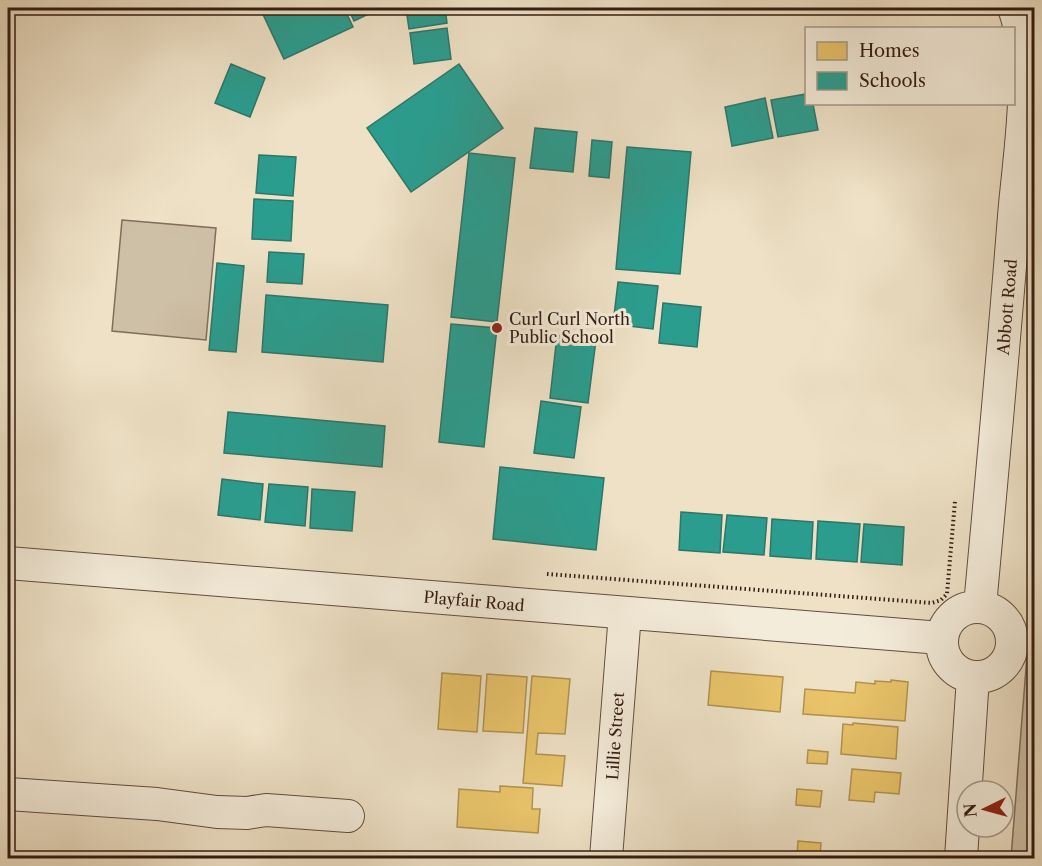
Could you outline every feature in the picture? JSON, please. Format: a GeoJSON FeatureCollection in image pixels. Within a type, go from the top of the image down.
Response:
{"type":"FeatureCollection","features":[{"type":"Feature","properties":{"kind":"street","name":"Abbott Road"},"geometry":{"type":"LineString","coordinates":[[980,606],[1025,82],[1020,23],[1014,8]]}},
{"type":"Feature","properties":{"kind":"street","name":"Playfair Road"},"geometry":{"type":"LineString","coordinates":[[8,563],[941,638]]}},
{"type":"Feature","properties":{"kind":"street"},"geometry":{"type":"LineString","coordinates":[[980,606],[1000,615],[1007,624],[1012,645],[1003,666],[995,673],[984,677],[973,677],[953,668],[942,649],[941,638],[950,618],[959,611],[980,606]]}},
{"type":"Feature","properties":{"kind":"street","name":"Lillie Street"},"geometry":{"type":"LineString","coordinates":[[606,858],[625,613]]}},
{"type":"Feature","properties":{"kind":"street"},"geometry":{"type":"LineString","coordinates":[[961,858],[973,677]]}},
{"type":"Feature","properties":{"kind":"street"},"geometry":{"type":"LineString","coordinates":[[8,794],[157,804],[216,812],[247,813],[266,810],[348,816]]}},
{"type":"Feature","properties":{"kind":"path"},"geometry":{"type":"LineString","coordinates":[[542,573],[932,603],[941,600],[947,594],[955,501]]}},
{"type":"Feature","properties":{"kind":"path"},"geometry":{"type":"LineString","coordinates":[[1031,506],[1029,539],[1035,539]]}},
{"type":"Feature","properties":{"kind":"shaded area"},"geometry":{"type":"Polygon","coordinates":[[[122,220],[216,228],[206,340],[112,331],[122,220]]]}},
{"type":"Feature","properties":{"kind":"shaded area"},"geometry":{"type":"Polygon","coordinates":[[[1034,567],[1034,858],[1011,858],[1013,839],[1015,839],[1015,807],[1034,567]]]}},
{"type":"Feature","properties":{"kind":"building: Homes"},"geometry":{"type":"Polygon","coordinates":[[[711,671],[783,677],[780,712],[708,705],[711,671]]]}},
{"type":"Feature","properties":{"kind":"building: Homes"},"geometry":{"type":"Polygon","coordinates":[[[442,673],[481,676],[477,732],[438,729],[442,673]]]}},
{"type":"Feature","properties":{"kind":"building: Homes"},"geometry":{"type":"Polygon","coordinates":[[[487,674],[527,677],[523,733],[483,731],[487,674]]]}},
{"type":"Feature","properties":{"kind":"building: Homes"},"geometry":{"type":"Polygon","coordinates":[[[532,676],[570,679],[565,734],[538,733],[536,754],[565,756],[562,786],[523,783],[532,676]]]}},
{"type":"Feature","properties":{"kind":"building: Homes"},"geometry":{"type":"Polygon","coordinates":[[[891,680],[908,682],[905,721],[803,714],[805,689],[855,693],[856,682],[875,684],[875,681],[891,682],[891,680]]]}},
{"type":"Feature","properties":{"kind":"building: Homes"},"geometry":{"type":"Polygon","coordinates":[[[853,723],[898,727],[896,759],[841,754],[843,724],[853,725],[853,723]]]}},
{"type":"Feature","properties":{"kind":"building: Homes"},"geometry":{"type":"Polygon","coordinates":[[[808,750],[828,752],[827,764],[807,763],[808,750]]]}},
{"type":"Feature","properties":{"kind":"building: Homes"},"geometry":{"type":"Polygon","coordinates":[[[852,769],[901,773],[899,794],[875,792],[874,802],[849,800],[852,769]]]}},
{"type":"Feature","properties":{"kind":"building: Homes"},"geometry":{"type":"Polygon","coordinates":[[[500,786],[533,788],[532,809],[540,809],[538,833],[457,827],[459,789],[500,792],[500,786]]]}},
{"type":"Feature","properties":{"kind":"building: Homes"},"geometry":{"type":"Polygon","coordinates":[[[797,789],[822,791],[820,807],[796,805],[797,789]]]}},
{"type":"Feature","properties":{"kind":"building: Homes"},"geometry":{"type":"Polygon","coordinates":[[[798,841],[821,843],[820,856],[797,855],[798,841]]]}},
{"type":"Feature","properties":{"kind":"building: Schools"},"geometry":{"type":"Polygon","coordinates":[[[260,8],[344,8],[353,27],[284,59],[260,8]]]}},
{"type":"Feature","properties":{"kind":"building: Schools"},"geometry":{"type":"Polygon","coordinates":[[[348,8],[381,8],[354,21],[348,8]]]}},
{"type":"Feature","properties":{"kind":"building: Schools"},"geometry":{"type":"Polygon","coordinates":[[[406,8],[445,8],[447,23],[409,29],[406,8]]]}},
{"type":"Feature","properties":{"kind":"building: Schools"},"geometry":{"type":"Polygon","coordinates":[[[447,28],[451,59],[414,64],[410,33],[447,28]]]}},
{"type":"Feature","properties":{"kind":"building: Schools"},"geometry":{"type":"Polygon","coordinates":[[[231,64],[265,78],[250,117],[215,103],[231,64]]]}},
{"type":"Feature","properties":{"kind":"building: Schools"},"geometry":{"type":"Polygon","coordinates":[[[459,64],[503,128],[411,192],[367,128],[459,64]]]}},
{"type":"Feature","properties":{"kind":"building: Schools"},"geometry":{"type":"Polygon","coordinates":[[[805,94],[805,105],[813,105],[818,130],[778,137],[771,100],[805,94]]]}},
{"type":"Feature","properties":{"kind":"building: Schools"},"geometry":{"type":"Polygon","coordinates":[[[765,98],[773,138],[732,146],[725,107],[765,98]]]}},
{"type":"Feature","properties":{"kind":"building: Schools"},"geometry":{"type":"Polygon","coordinates":[[[535,128],[577,132],[573,172],[530,168],[535,128]]]}},
{"type":"Feature","properties":{"kind":"building: Schools"},"geometry":{"type":"Polygon","coordinates":[[[592,140],[612,142],[609,178],[589,176],[592,140]]]}},
{"type":"Feature","properties":{"kind":"building: Schools"},"geometry":{"type":"Polygon","coordinates":[[[627,147],[691,152],[680,274],[616,269],[627,147]]]}},
{"type":"Feature","properties":{"kind":"building: Schools"},"geometry":{"type":"Polygon","coordinates":[[[469,153],[515,158],[497,322],[451,317],[469,153]]]}},
{"type":"Feature","properties":{"kind":"building: Schools"},"geometry":{"type":"Polygon","coordinates":[[[259,155],[296,157],[293,196],[256,193],[259,155]]]}},
{"type":"Feature","properties":{"kind":"building: Schools"},"geometry":{"type":"Polygon","coordinates":[[[254,199],[293,201],[291,241],[252,239],[254,199]]]}},
{"type":"Feature","properties":{"kind":"building: Schools"},"geometry":{"type":"Polygon","coordinates":[[[269,252],[304,254],[302,284],[267,282],[269,252]]]}},
{"type":"Feature","properties":{"kind":"building: Schools"},"geometry":{"type":"Polygon","coordinates":[[[217,263],[244,266],[236,352],[209,350],[217,263]]]}},
{"type":"Feature","properties":{"kind":"building: Schools"},"geometry":{"type":"Polygon","coordinates":[[[618,282],[658,286],[653,329],[613,324],[618,282]]]}},
{"type":"Feature","properties":{"kind":"building: Schools"},"geometry":{"type":"Polygon","coordinates":[[[266,295],[388,305],[383,362],[262,352],[266,295]]]}},
{"type":"Feature","properties":{"kind":"building: Schools"},"geometry":{"type":"Polygon","coordinates":[[[663,303],[701,307],[697,347],[659,343],[663,303]]]}},
{"type":"Feature","properties":{"kind":"building: Schools"},"geometry":{"type":"Polygon","coordinates":[[[451,324],[497,328],[484,447],[439,442],[451,324]]]}},
{"type":"Feature","properties":{"kind":"building: Schools"},"geometry":{"type":"Polygon","coordinates":[[[557,335],[596,340],[588,403],[550,398],[557,335]]]}},
{"type":"Feature","properties":{"kind":"building: Schools"},"geometry":{"type":"Polygon","coordinates":[[[541,401],[581,407],[574,458],[534,453],[541,401]]]}},
{"type":"Feature","properties":{"kind":"building: Schools"},"geometry":{"type":"Polygon","coordinates":[[[228,412],[385,426],[382,467],[224,453],[228,412]]]}},
{"type":"Feature","properties":{"kind":"building: Schools"},"geometry":{"type":"Polygon","coordinates":[[[500,467],[604,478],[596,550],[493,539],[500,467]]]}},
{"type":"Feature","properties":{"kind":"building: Schools"},"geometry":{"type":"Polygon","coordinates":[[[222,479],[263,484],[260,520],[218,515],[222,479]]]}},
{"type":"Feature","properties":{"kind":"building: Schools"},"geometry":{"type":"Polygon","coordinates":[[[269,484],[308,487],[305,526],[265,522],[269,484]]]}},
{"type":"Feature","properties":{"kind":"building: Schools"},"geometry":{"type":"Polygon","coordinates":[[[312,489],[355,492],[352,531],[310,528],[312,489]]]}},
{"type":"Feature","properties":{"kind":"building: Schools"},"geometry":{"type":"Polygon","coordinates":[[[681,512],[722,515],[720,553],[679,550],[681,512]]]}},
{"type":"Feature","properties":{"kind":"building: Schools"},"geometry":{"type":"Polygon","coordinates":[[[727,515],[767,518],[764,555],[723,552],[727,515]]]}},
{"type":"Feature","properties":{"kind":"building: Schools"},"geometry":{"type":"Polygon","coordinates":[[[772,519],[813,522],[811,559],[770,556],[772,519]]]}},
{"type":"Feature","properties":{"kind":"building: Schools"},"geometry":{"type":"Polygon","coordinates":[[[818,521],[860,524],[857,562],[816,559],[818,521]]]}},
{"type":"Feature","properties":{"kind":"building: Schools"},"geometry":{"type":"Polygon","coordinates":[[[864,524],[904,527],[902,565],[861,562],[864,524]]]}},
{"type":"Feature","properties":{"kind":"place","name":"Curl Curl North Public School"},"geometry":{"type":"Point","coordinates":[497,328]}}]}
